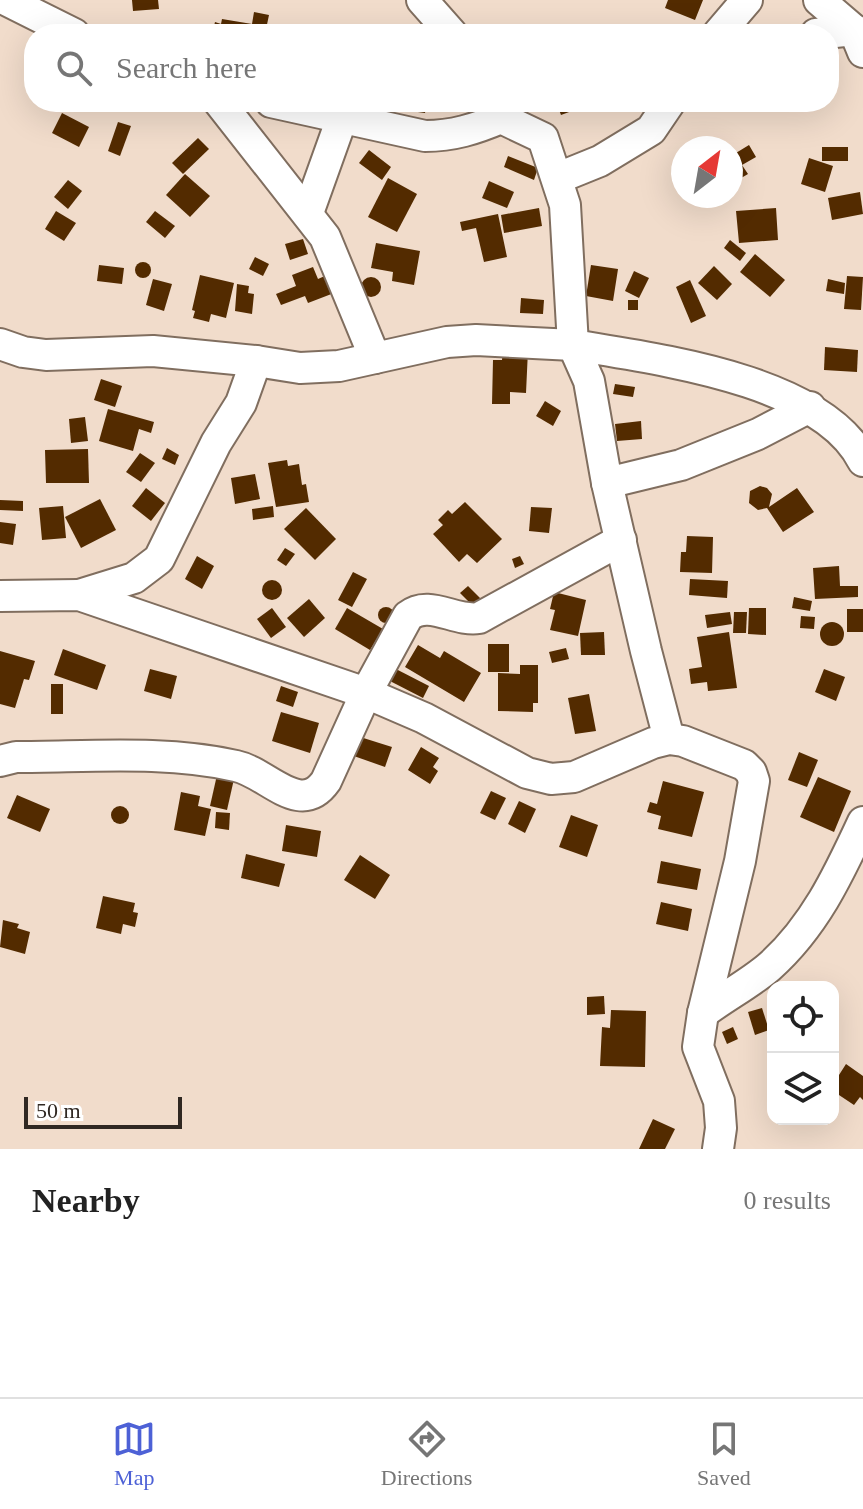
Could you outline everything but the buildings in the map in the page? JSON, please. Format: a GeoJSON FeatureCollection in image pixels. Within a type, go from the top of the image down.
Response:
{"type":"FeatureCollection","features":[{"type":"Feature","properties":{"kind":"street"},"geometry":{"type":"LineString","coordinates":[[6,0],[54,24]]}},
{"type":"Feature","properties":{"kind":"street"},"geometry":{"type":"LineString","coordinates":[[422,0],[443,24]]}},
{"type":"Feature","properties":{"kind":"street"},"geometry":{"type":"LineString","coordinates":[[727,24],[747,0]]}},
{"type":"Feature","properties":{"kind":"street"},"geometry":{"type":"LineString","coordinates":[[819,0],[860,39]]}},
{"type":"Feature","properties":{"kind":"street"},"geometry":{"type":"LineString","coordinates":[[839,37],[860,39]]}},
{"type":"Feature","properties":{"kind":"street"},"geometry":{"type":"LineString","coordinates":[[227,112],[325,237],[375,358]]}},
{"type":"Feature","properties":{"kind":"street"},"geometry":{"type":"LineString","coordinates":[[315,112],[401,133],[445,136],[472,131],[494,112]]}},
{"type":"Feature","properties":{"kind":"street"},"geometry":{"type":"LineString","coordinates":[[499,112],[543,138],[558,178],[565,205],[573,345],[589,381],[607,483],[669,739]]}},
{"type":"Feature","properties":{"kind":"street"},"geometry":{"type":"LineString","coordinates":[[558,178],[600,161],[651,130],[663,112]]}},
{"type":"Feature","properties":{"kind":"street"},"geometry":{"type":"LineString","coordinates":[[308,213],[342,118]]}},
{"type":"Feature","properties":{"kind":"street"},"geometry":{"type":"LineString","coordinates":[[0,344],[23,352],[46,355],[153,351],[300,368],[339,366],[447,342],[476,340],[573,345],[692,367],[751,384],[810,407],[854,442],[863,461]]}},
{"type":"Feature","properties":{"kind":"street"},"geometry":{"type":"LineString","coordinates":[[0,596],[79,595],[134,578],[159,559],[196,482],[241,403],[256,361]]}},
{"type":"Feature","properties":{"kind":"street"},"geometry":{"type":"LineString","coordinates":[[607,483],[681,465],[758,434],[810,407]]}},
{"type":"Feature","properties":{"kind":"street"},"geometry":{"type":"LineString","coordinates":[[0,761],[16,757],[158,757],[233,765],[248,769],[304,797],[317,793],[326,781],[366,693],[408,616],[416,610],[427,609],[468,620],[479,618],[621,540]]}},
{"type":"Feature","properties":{"kind":"street"},"geometry":{"type":"LineString","coordinates":[[79,595],[366,693],[424,718],[527,773],[551,779],[574,777],[669,739],[683,741],[744,765],[754,781],[740,861],[703,1013],[698,1047],[719,1101],[721,1128],[718,1149]]}},
{"type":"Feature","properties":{"kind":"street"},"geometry":{"type":"LineString","coordinates":[[703,1013],[768,968],[803,932],[822,904],[863,822]]}}]}
